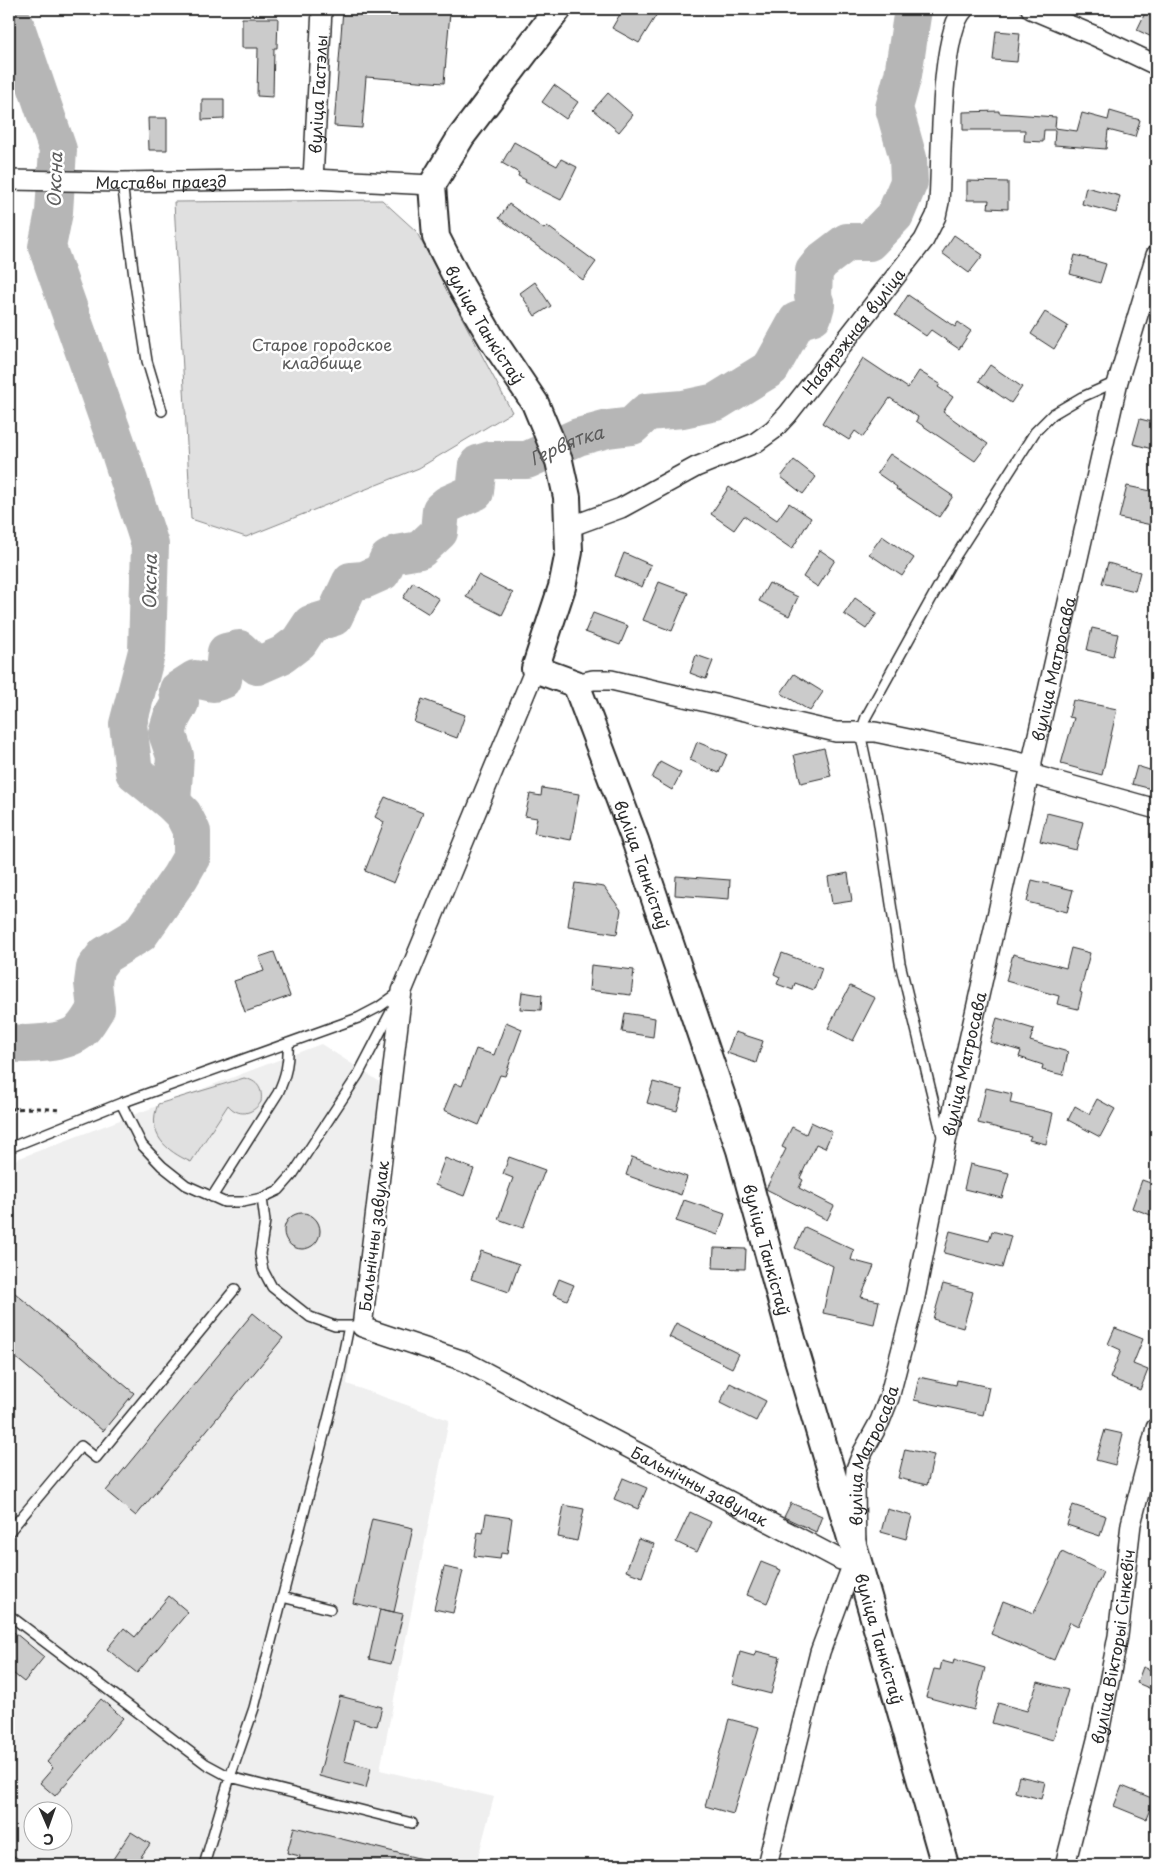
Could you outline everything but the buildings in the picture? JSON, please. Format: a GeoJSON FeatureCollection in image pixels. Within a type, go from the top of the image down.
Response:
{"type":"FeatureCollection","features":[{"type":"Feature","properties":{"kind":"street","name":"вуліца Гастэлы"},"geometry":{"type":"LineString","coordinates":[[313,179],[322,9]]}},
{"type":"Feature","properties":{"kind":"street"},"geometry":{"type":"LineString","coordinates":[[432,185],[461,137],[558,9]]}},
{"type":"Feature","properties":{"kind":"street","name":"Набярэжная вуліца"},"geometry":{"type":"LineString","coordinates":[[569,527],[620,508],[696,467],[754,443],[772,430],[788,414],[924,240],[936,216],[939,202],[944,82],[950,40],[956,20],[964,9]]}},
{"type":"Feature","properties":{"kind":"street"},"geometry":{"type":"LineString","coordinates":[[1031,9],[1095,36],[1156,65]]}},
{"type":"Feature","properties":{"kind":"street","name":"Маставы праезд"},"geometry":{"type":"LineString","coordinates":[[18,180],[122,182],[313,179],[432,185]]}},
{"type":"Feature","properties":{"kind":"street","name":"вуліца Танкістаў"},"geometry":{"type":"LineString","coordinates":[[402,991],[535,669],[562,587],[568,552],[569,527],[567,496],[559,461],[535,403],[487,331],[460,286],[436,237],[432,185]]}},
{"type":"Feature","properties":{"kind":"street","name":"вуліца Матросава"},"geometry":{"type":"LineString","coordinates":[[767,1865],[820,1652],[856,1555],[856,1468],[880,1421],[896,1374],[914,1302],[945,1146],[1118,380],[1156,255]]}},
{"type":"Feature","properties":{"kind":"street"},"geometry":{"type":"LineString","coordinates":[[535,669],[576,684],[593,680],[611,680],[836,732],[874,732],[1031,769],[1156,809]]}},
{"type":"Feature","properties":{"kind":"street","name":"вуліца Танкістаў"},"geometry":{"type":"LineString","coordinates":[[576,684],[635,840],[740,1150],[792,1339],[945,1865]]}},
{"type":"Feature","properties":{"kind":"street","name":"Бальнічны завулак"},"geometry":{"type":"LineString","coordinates":[[402,991],[355,1326],[464,1361],[841,1560],[848,1560],[856,1555]]}},
{"type":"Feature","properties":{"kind":"street","name":"вуліца Вікторыі Сінкевіч"},"geometry":{"type":"LineString","coordinates":[[1065,1865],[1100,1728],[1118,1636],[1132,1524],[1156,1428]]}},
{"type":"Feature","properties":{"kind":"lane"},"geometry":{"type":"LineString","coordinates":[[122,182],[147,362],[162,411]]}},
{"type":"Feature","properties":{"kind":"lane"},"geometry":{"type":"LineString","coordinates":[[945,1146],[900,963],[877,812],[861,732],[866,717],[950,565],[1034,432],[1053,414],[1082,397],[1118,380]]}},
{"type":"Feature","properties":{"kind":"lane"},"geometry":{"type":"LineString","coordinates":[[9,1148],[121,1103],[358,1018],[379,1007],[402,991]]}},
{"type":"Feature","properties":{"kind":"lane"},"geometry":{"type":"LineString","coordinates":[[121,1103],[142,1144],[162,1166],[186,1186],[224,1202],[243,1202],[262,1198],[278,1190],[293,1174],[358,1075],[402,991]]}},
{"type":"Feature","properties":{"kind":"lane"},"geometry":{"type":"LineString","coordinates":[[212,1198],[278,1093],[285,1077],[289,1060],[288,1043]]}},
{"type":"Feature","properties":{"kind":"lane"},"geometry":{"type":"LineString","coordinates":[[204,1865],[230,1777],[254,1708],[338,1380],[355,1326],[335,1326],[310,1317],[272,1287],[263,1270],[260,1254],[265,1221],[262,1198]]}},
{"type":"Feature","properties":{"kind":"lane"},"geometry":{"type":"LineString","coordinates":[[9,1532],[81,1446],[96,1458],[235,1289]]}},
{"type":"Feature","properties":{"kind":"lane"},"geometry":{"type":"LineString","coordinates":[[282,1597],[330,1609]]}},
{"type":"Feature","properties":{"kind":"lane"},"geometry":{"type":"LineString","coordinates":[[9,1615],[206,1764],[230,1777],[412,1823]]}},
{"type":"Feature","properties":{"kind":"lane"},"geometry":{"type":"LineString","coordinates":[[9,1859],[17,1865]]}},
{"type":"Feature","properties":{"kind":"path"},"geometry":{"type":"LineString","coordinates":[[9,1109],[37,1108],[97,1113]]}},
{"type":"Feature","properties":{"kind":"shaded area"},"geometry":{"type":"Polygon","coordinates":[[[321,1044],[380,1082],[347,1384],[449,1420],[380,1770],[494,1797],[476,1865],[9,1865],[9,1162],[321,1044]]]}},
{"type":"Feature","properties":{"kind":"green space","name":"Старое городское кладбище"},"geometry":{"type":"Polygon","coordinates":[[[382,200],[416,231],[512,412],[419,468],[246,537],[191,519],[174,202],[382,200]]]}},
{"type":"Feature","properties":{"kind":"green space"},"geometry":{"type":"Polygon","coordinates":[[[244,1078],[256,1083],[260,1089],[261,1102],[253,1110],[240,1113],[228,1105],[191,1162],[166,1147],[157,1133],[155,1124],[158,1104],[244,1078]]]}},
{"type":"Feature","properties":{"kind":"waterway","name":"Гервятка"},"geometry":{"type":"LineString","coordinates":[[172,803],[175,756],[167,733],[172,717],[180,703],[178,690],[195,679],[213,683],[223,680],[226,652],[239,649],[257,666],[282,655],[299,642],[311,624],[334,617],[351,581],[364,580],[382,572],[388,559],[397,554],[420,550],[439,532],[441,510],[448,504],[475,492],[478,464],[491,460],[527,460],[578,437],[608,429],[632,426],[647,412],[683,409],[716,402],[771,368],[797,321],[813,316],[816,305],[813,296],[814,271],[822,261],[847,242],[869,242],[895,215],[909,182],[908,158],[894,108],[903,75],[913,9]]}},
{"type":"Feature","properties":{"kind":"waterway","name":"Оксна"},"geometry":{"type":"LineString","coordinates":[[9,15],[15,24],[58,150],[54,212],[47,247],[121,456],[150,545],[147,651],[128,724],[134,772],[183,814],[192,832],[192,856],[180,877],[140,934],[105,955],[95,968],[93,983],[96,1009],[82,1029],[66,1039],[56,1041],[36,1044],[9,1043]]}}]}
